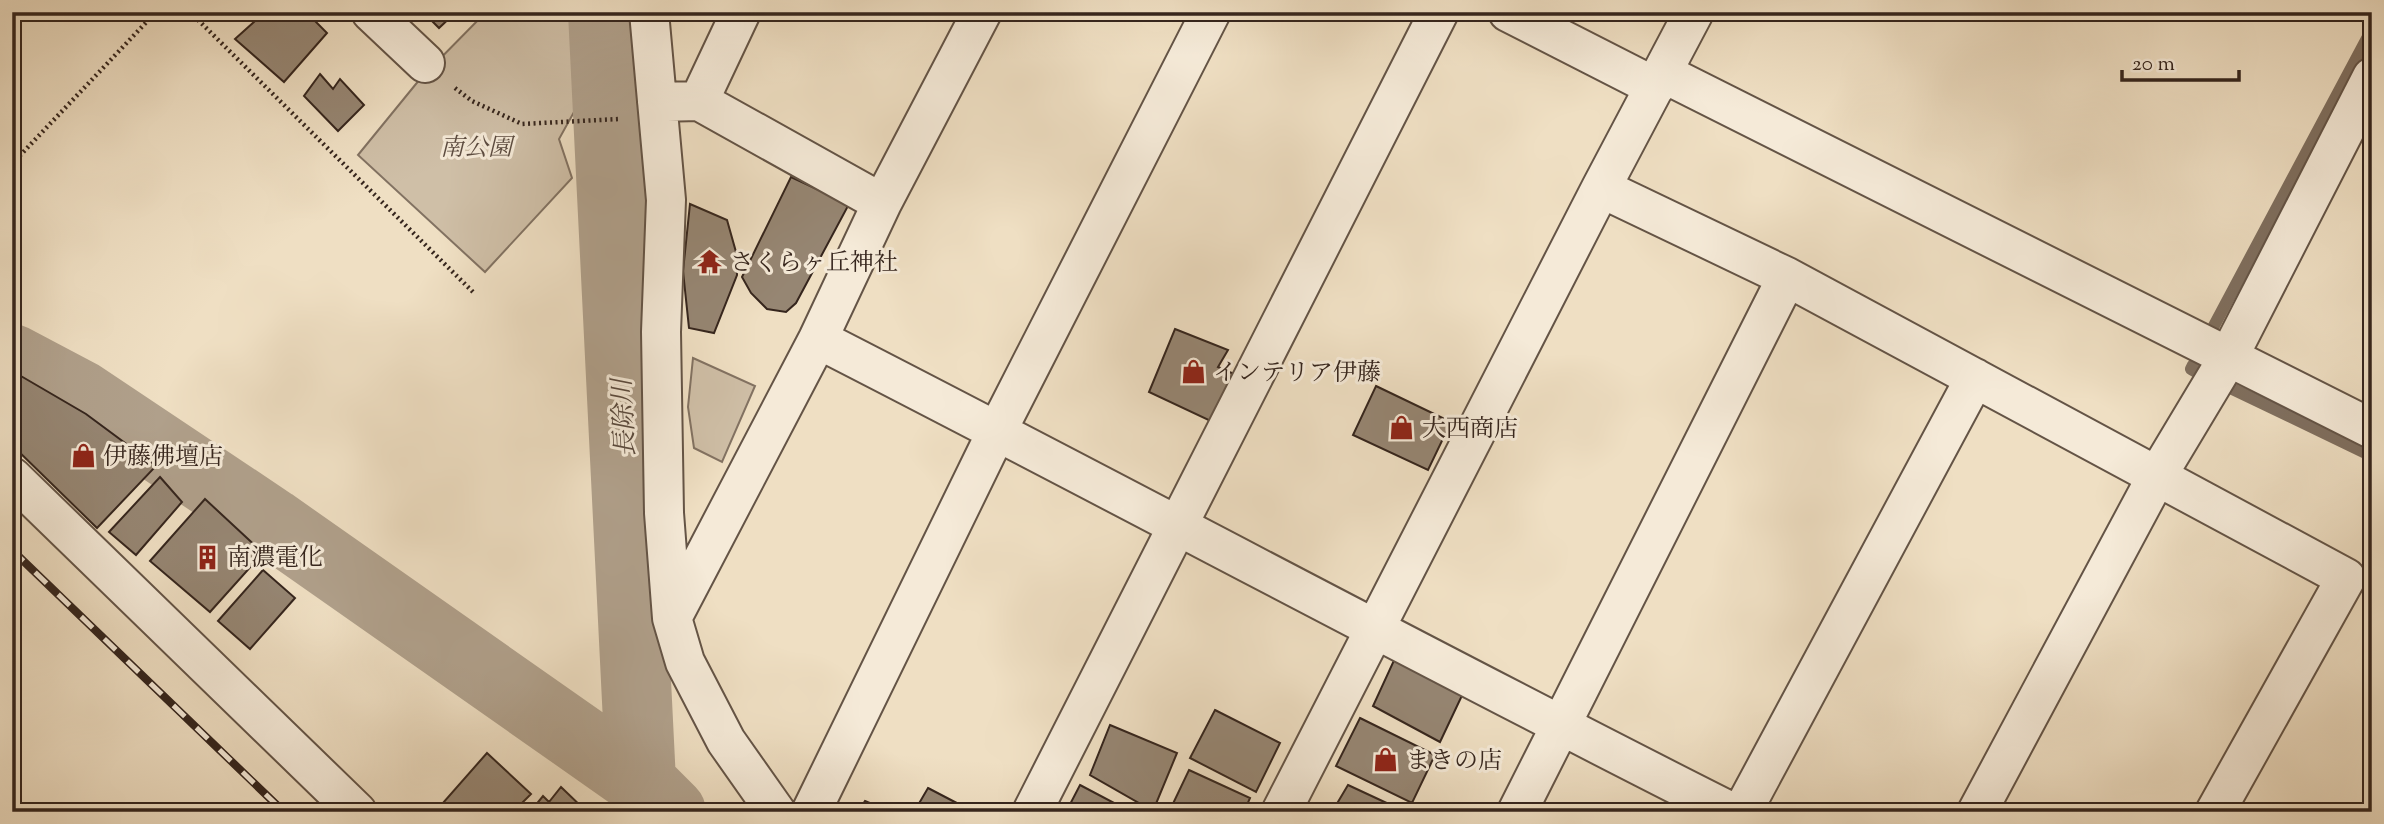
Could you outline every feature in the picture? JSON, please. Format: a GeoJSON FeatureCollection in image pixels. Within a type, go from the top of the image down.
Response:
{"type":"FeatureCollection","features":[{"type":"Feature","properties":{"kind":"street"},"geometry":{"type":"LineString","coordinates":[[371,12],[425,63]]}},
{"type":"Feature","properties":{"kind":"street"},"geometry":{"type":"LineString","coordinates":[[649,12],[666,200],[662,360],[664,513],[672,618],[685,662],[726,741],[776,812]]}},
{"type":"Feature","properties":{"kind":"street"},"geometry":{"type":"LineString","coordinates":[[699,101],[741,12]]}},
{"type":"Feature","properties":{"kind":"street"},"geometry":{"type":"LineString","coordinates":[[672,618],[818,340],[882,203],[982,12]]}},
{"type":"Feature","properties":{"kind":"street"},"geometry":{"type":"LineString","coordinates":[[811,812],[997,431],[1210,12]]}},
{"type":"Feature","properties":{"kind":"street"},"geometry":{"type":"LineString","coordinates":[[1032,812],[1439,12]]}},
{"type":"Feature","properties":{"kind":"street"},"geometry":{"type":"LineString","coordinates":[[1508,12],[1659,80],[2229,356],[2372,429]]}},
{"type":"Feature","properties":{"kind":"street"},"geometry":{"type":"LineString","coordinates":[[1281,812],[1694,12]]}},
{"type":"Feature","properties":{"kind":"street"},"geometry":{"type":"LineString","coordinates":[[1977,812],[2157,476],[2229,356],[2372,77]]}},
{"type":"Feature","properties":{"kind":"street"},"geometry":{"type":"LineString","coordinates":[[658,110],[699,101],[882,203]]}},
{"type":"Feature","properties":{"kind":"street"},"geometry":{"type":"LineString","coordinates":[[1601,188],[1787,276],[2346,578],[2215,812]]}},
{"type":"Feature","properties":{"kind":"street"},"geometry":{"type":"LineString","coordinates":[[1517,812],[1787,276]]}},
{"type":"Feature","properties":{"kind":"street"},"geometry":{"type":"LineString","coordinates":[[818,340],[1731,812]]}},
{"type":"Feature","properties":{"kind":"street"},"geometry":{"type":"LineString","coordinates":[[1742,812],[1975,378]]}},
{"type":"Feature","properties":{"kind":"street"},"geometry":{"type":"LineString","coordinates":[[12,477],[357,812]]}},
{"type":"Feature","properties":{"kind":"path"},"geometry":{"type":"LineString","coordinates":[[12,164],[156,12]]}},
{"type":"Feature","properties":{"kind":"path"},"geometry":{"type":"LineString","coordinates":[[190,12],[473,292]]}},
{"type":"Feature","properties":{"kind":"path"},"geometry":{"type":"LineString","coordinates":[[425,63],[472,101],[522,124],[658,110]]}},
{"type":"Feature","properties":{"kind":"green space","name":"南公園"},"geometry":{"type":"Polygon","coordinates":[[[486,12],[573,12],[579,103],[559,139],[572,178],[485,272],[358,155],[420,79],[486,12]]]}},
{"type":"Feature","properties":{"kind":"green space"},"geometry":{"type":"Polygon","coordinates":[[[693,358],[755,386],[722,462],[694,448],[688,407],[693,358]]]}},
{"type":"Feature","properties":{"kind":"building"},"geometry":{"type":"Polygon","coordinates":[[[265,12],[319,12],[313,19],[327,33],[284,82],[235,39],[265,12]]]}},
{"type":"Feature","properties":{"kind":"building"},"geometry":{"type":"Polygon","coordinates":[[[423,12],[456,12],[439,28],[423,12]]]}},
{"type":"Feature","properties":{"kind":"building"},"geometry":{"type":"Polygon","coordinates":[[[320,74],[333,89],[340,79],[364,105],[338,131],[304,96],[320,74]]]}},
{"type":"Feature","properties":{"kind":"building"},"geometry":{"type":"Polygon","coordinates":[[[791,177],[849,204],[796,303],[786,312],[767,309],[751,293],[742,277],[791,177]]]}},
{"type":"Feature","properties":{"kind":"building","name":"さくらヶ丘神社"},"geometry":{"type":"Polygon","coordinates":[[[690,204],[727,220],[736,252],[737,275],[714,333],[689,328],[683,271],[690,204]]]}},
{"type":"Feature","properties":{"kind":"building","name":"インテリア伊藤"},"geometry":{"type":"Polygon","coordinates":[[[1175,329],[1228,350],[1218,367],[1241,377],[1217,424],[1149,392],[1175,329]]]}},
{"type":"Feature","properties":{"kind":"building","name":"伊藤佛壇店"},"geometry":{"type":"Polygon","coordinates":[[[14,372],[86,414],[156,466],[97,528],[12,445],[14,372]]]}},
{"type":"Feature","properties":{"kind":"building","name":"大西商店"},"geometry":{"type":"Polygon","coordinates":[[[1376,386],[1451,422],[1428,470],[1353,435],[1376,386]]]}},
{"type":"Feature","properties":{"kind":"building"},"geometry":{"type":"Polygon","coordinates":[[[160,477],[182,502],[136,555],[109,532],[160,477]]]}},
{"type":"Feature","properties":{"kind":"building","name":"南濃電化"},"geometry":{"type":"Polygon","coordinates":[[[205,499],[263,553],[210,612],[150,561],[205,499]]]}},
{"type":"Feature","properties":{"kind":"building"},"geometry":{"type":"Polygon","coordinates":[[[263,570],[295,598],[250,649],[218,621],[263,570]]]}},
{"type":"Feature","properties":{"kind":"building"},"geometry":{"type":"Polygon","coordinates":[[[1396,656],[1466,687],[1440,742],[1373,706],[1396,656]]]}},
{"type":"Feature","properties":{"kind":"building"},"geometry":{"type":"Polygon","coordinates":[[[1215,710],[1280,743],[1256,792],[1190,758],[1215,710]]]}},
{"type":"Feature","properties":{"kind":"building","name":"まきの店"},"geometry":{"type":"Polygon","coordinates":[[[1360,718],[1435,755],[1412,803],[1336,766],[1360,718]]]}},
{"type":"Feature","properties":{"kind":"building"},"geometry":{"type":"Polygon","coordinates":[[[1110,725],[1177,753],[1153,811],[1090,775],[1110,725]]]}},
{"type":"Feature","properties":{"kind":"building"},"geometry":{"type":"Polygon","coordinates":[[[487,753],[531,794],[513,812],[435,812],[487,753]]]}},
{"type":"Feature","properties":{"kind":"building"},"geometry":{"type":"Polygon","coordinates":[[[1189,770],[1250,798],[1244,812],[1169,812],[1189,770]]]}},
{"type":"Feature","properties":{"kind":"building"},"geometry":{"type":"Polygon","coordinates":[[[1080,785],[1118,805],[1116,812],[1066,812],[1080,785]]]}},
{"type":"Feature","properties":{"kind":"building"},"geometry":{"type":"Polygon","coordinates":[[[1348,785],[1406,812],[1332,812],[1348,785]]]}},
{"type":"Feature","properties":{"kind":"building"},"geometry":{"type":"Polygon","coordinates":[[[561,787],[587,812],[530,812],[543,796],[549,802],[561,787]]]}},
{"type":"Feature","properties":{"kind":"building"},"geometry":{"type":"Polygon","coordinates":[[[928,788],[974,812],[914,812],[928,788]]]}},
{"type":"Feature","properties":{"kind":"building"},"geometry":{"type":"Polygon","coordinates":[[[865,801],[891,812],[858,812],[865,801]]]}},
{"type":"Feature","properties":{"kind":"waterway","name":"長除川"},"geometry":{"type":"LineString","coordinates":[[603,12],[641,782]]}},
{"type":"Feature","properties":{"kind":"waterway"},"geometry":{"type":"LineString","coordinates":[[2208,337],[2372,29]]}},
{"type":"Feature","properties":{"kind":"waterway"},"geometry":{"type":"LineString","coordinates":[[12,359],[82,396],[272,523],[641,782],[671,812]]}},
{"type":"Feature","properties":{"kind":"waterway"},"geometry":{"type":"LineString","coordinates":[[2193,365],[2191,369],[2198,373]]}},
{"type":"Feature","properties":{"kind":"waterway"},"geometry":{"type":"LineString","coordinates":[[2220,383],[2372,456]]}},
{"type":"Feature","properties":{"kind":"railway"},"geometry":{"type":"LineString","coordinates":[[12,550],[284,812]]}},
{"type":"Feature","properties":{"kind":"place","name":"さくらヶ丘神社"},"geometry":{"type":"Point","coordinates":[710,262]}},
{"type":"Feature","properties":{"kind":"place","name":"インテリア伊藤"},"geometry":{"type":"Point","coordinates":[1193,372]}},
{"type":"Feature","properties":{"kind":"place","name":"大西商店"},"geometry":{"type":"Point","coordinates":[1402,428]}},
{"type":"Feature","properties":{"kind":"place","name":"伊藤佛壇店"},"geometry":{"type":"Point","coordinates":[83,456]}},
{"type":"Feature","properties":{"kind":"place","name":"南濃電化"},"geometry":{"type":"Point","coordinates":[207,557]}},
{"type":"Feature","properties":{"kind":"place","name":"まきの店"},"geometry":{"type":"Point","coordinates":[1386,760]}}]}
